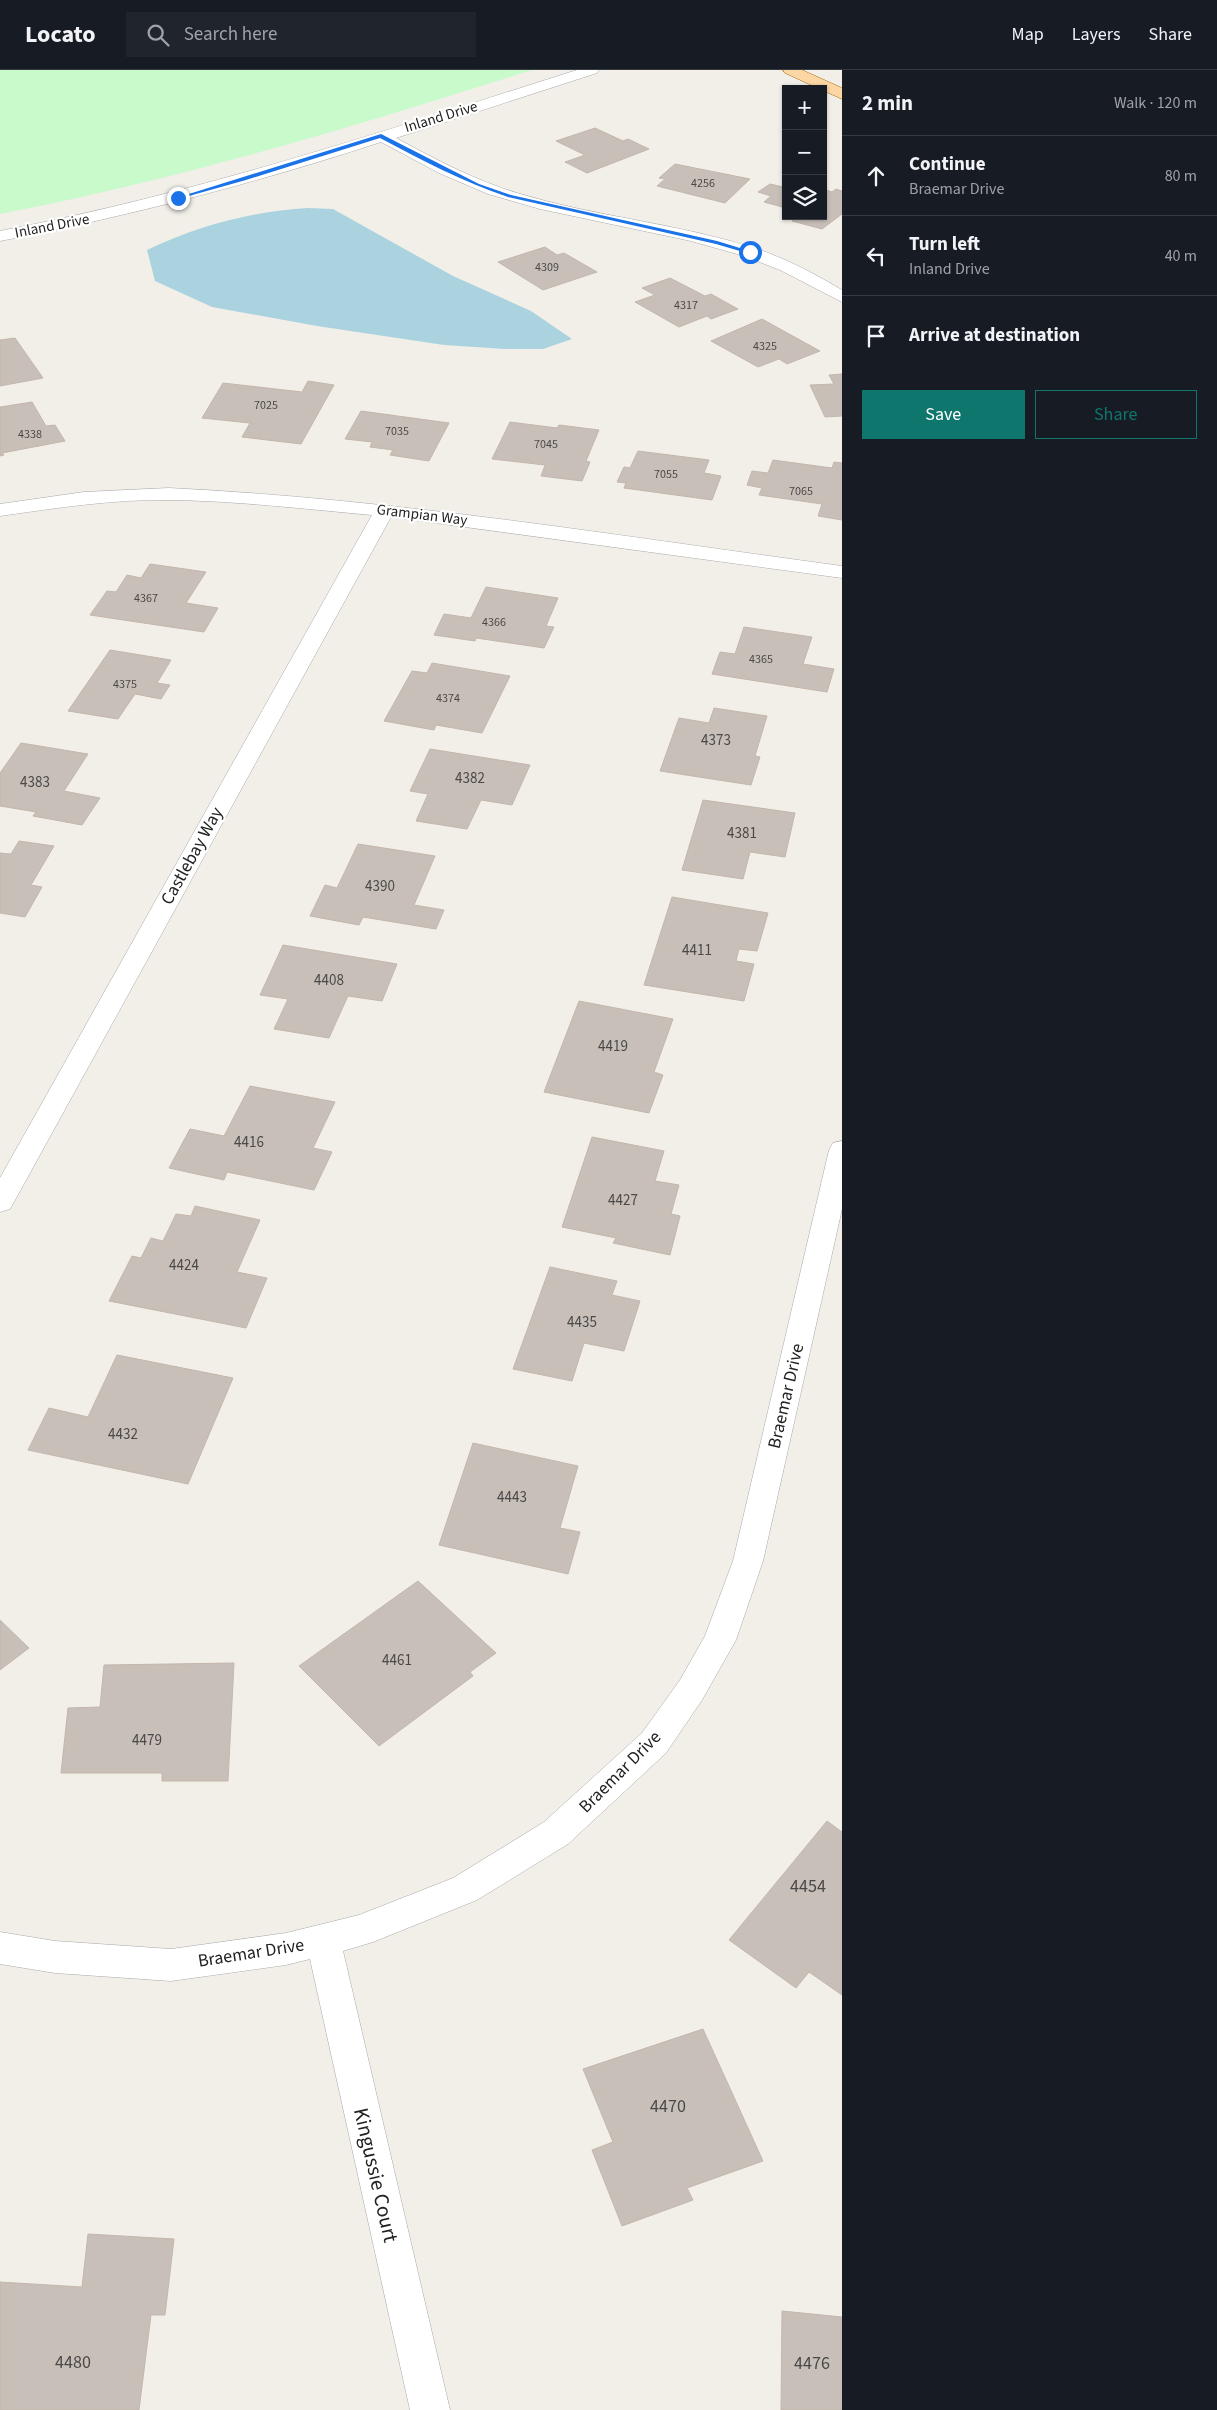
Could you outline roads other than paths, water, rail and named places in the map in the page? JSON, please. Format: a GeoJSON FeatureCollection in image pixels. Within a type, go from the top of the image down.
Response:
{"type":"FeatureCollection","features":[{"type":"Feature","properties":{"kind":"main road"},"geometry":{"type":"LineString","coordinates":[[790,70],[842,94]]}},
{"type":"Feature","properties":{"kind":"street","name":"Inland Drive"},"geometry":{"type":"LineString","coordinates":[[0,236],[79,221],[193,194],[592,70]]}},
{"type":"Feature","properties":{"kind":"street"},"geometry":{"type":"LineString","coordinates":[[381,136],[477,185],[522,199],[717,242],[750,252],[800,273],[842,297]]}},
{"type":"Feature","properties":{"kind":"street","name":"Grampian Way"},"geometry":{"type":"LineString","coordinates":[[0,510],[84,498],[169,494],[233,497],[385,510],[842,572]]}},
{"type":"Feature","properties":{"kind":"street","name":"Castlebay Way"},"geometry":{"type":"LineString","coordinates":[[0,1202],[385,510]]}},
{"type":"Feature","properties":{"kind":"street","name":"Braemar Drive"},"geometry":{"type":"LineString","coordinates":[[0,1948],[55,1958],[171,1965],[286,1949],[361,1931],[465,1889],[556,1833],[654,1743],[691,1690],[720,1640],[748,1561],[842,1150]]}},
{"type":"Feature","properties":{"kind":"street","name":"Kingussie Court"},"geometry":{"type":"LineString","coordinates":[[323,1940],[430,2410]]}},
{"type":"Feature","properties":{"kind":"water"},"geometry":{"type":"Polygon","coordinates":[[[308,208],[333,209],[453,276],[531,311],[572,339],[543,349],[505,349],[444,345],[317,326],[212,307],[155,281],[147,250],[166,241],[226,221],[267,212],[308,208]]]}}]}
